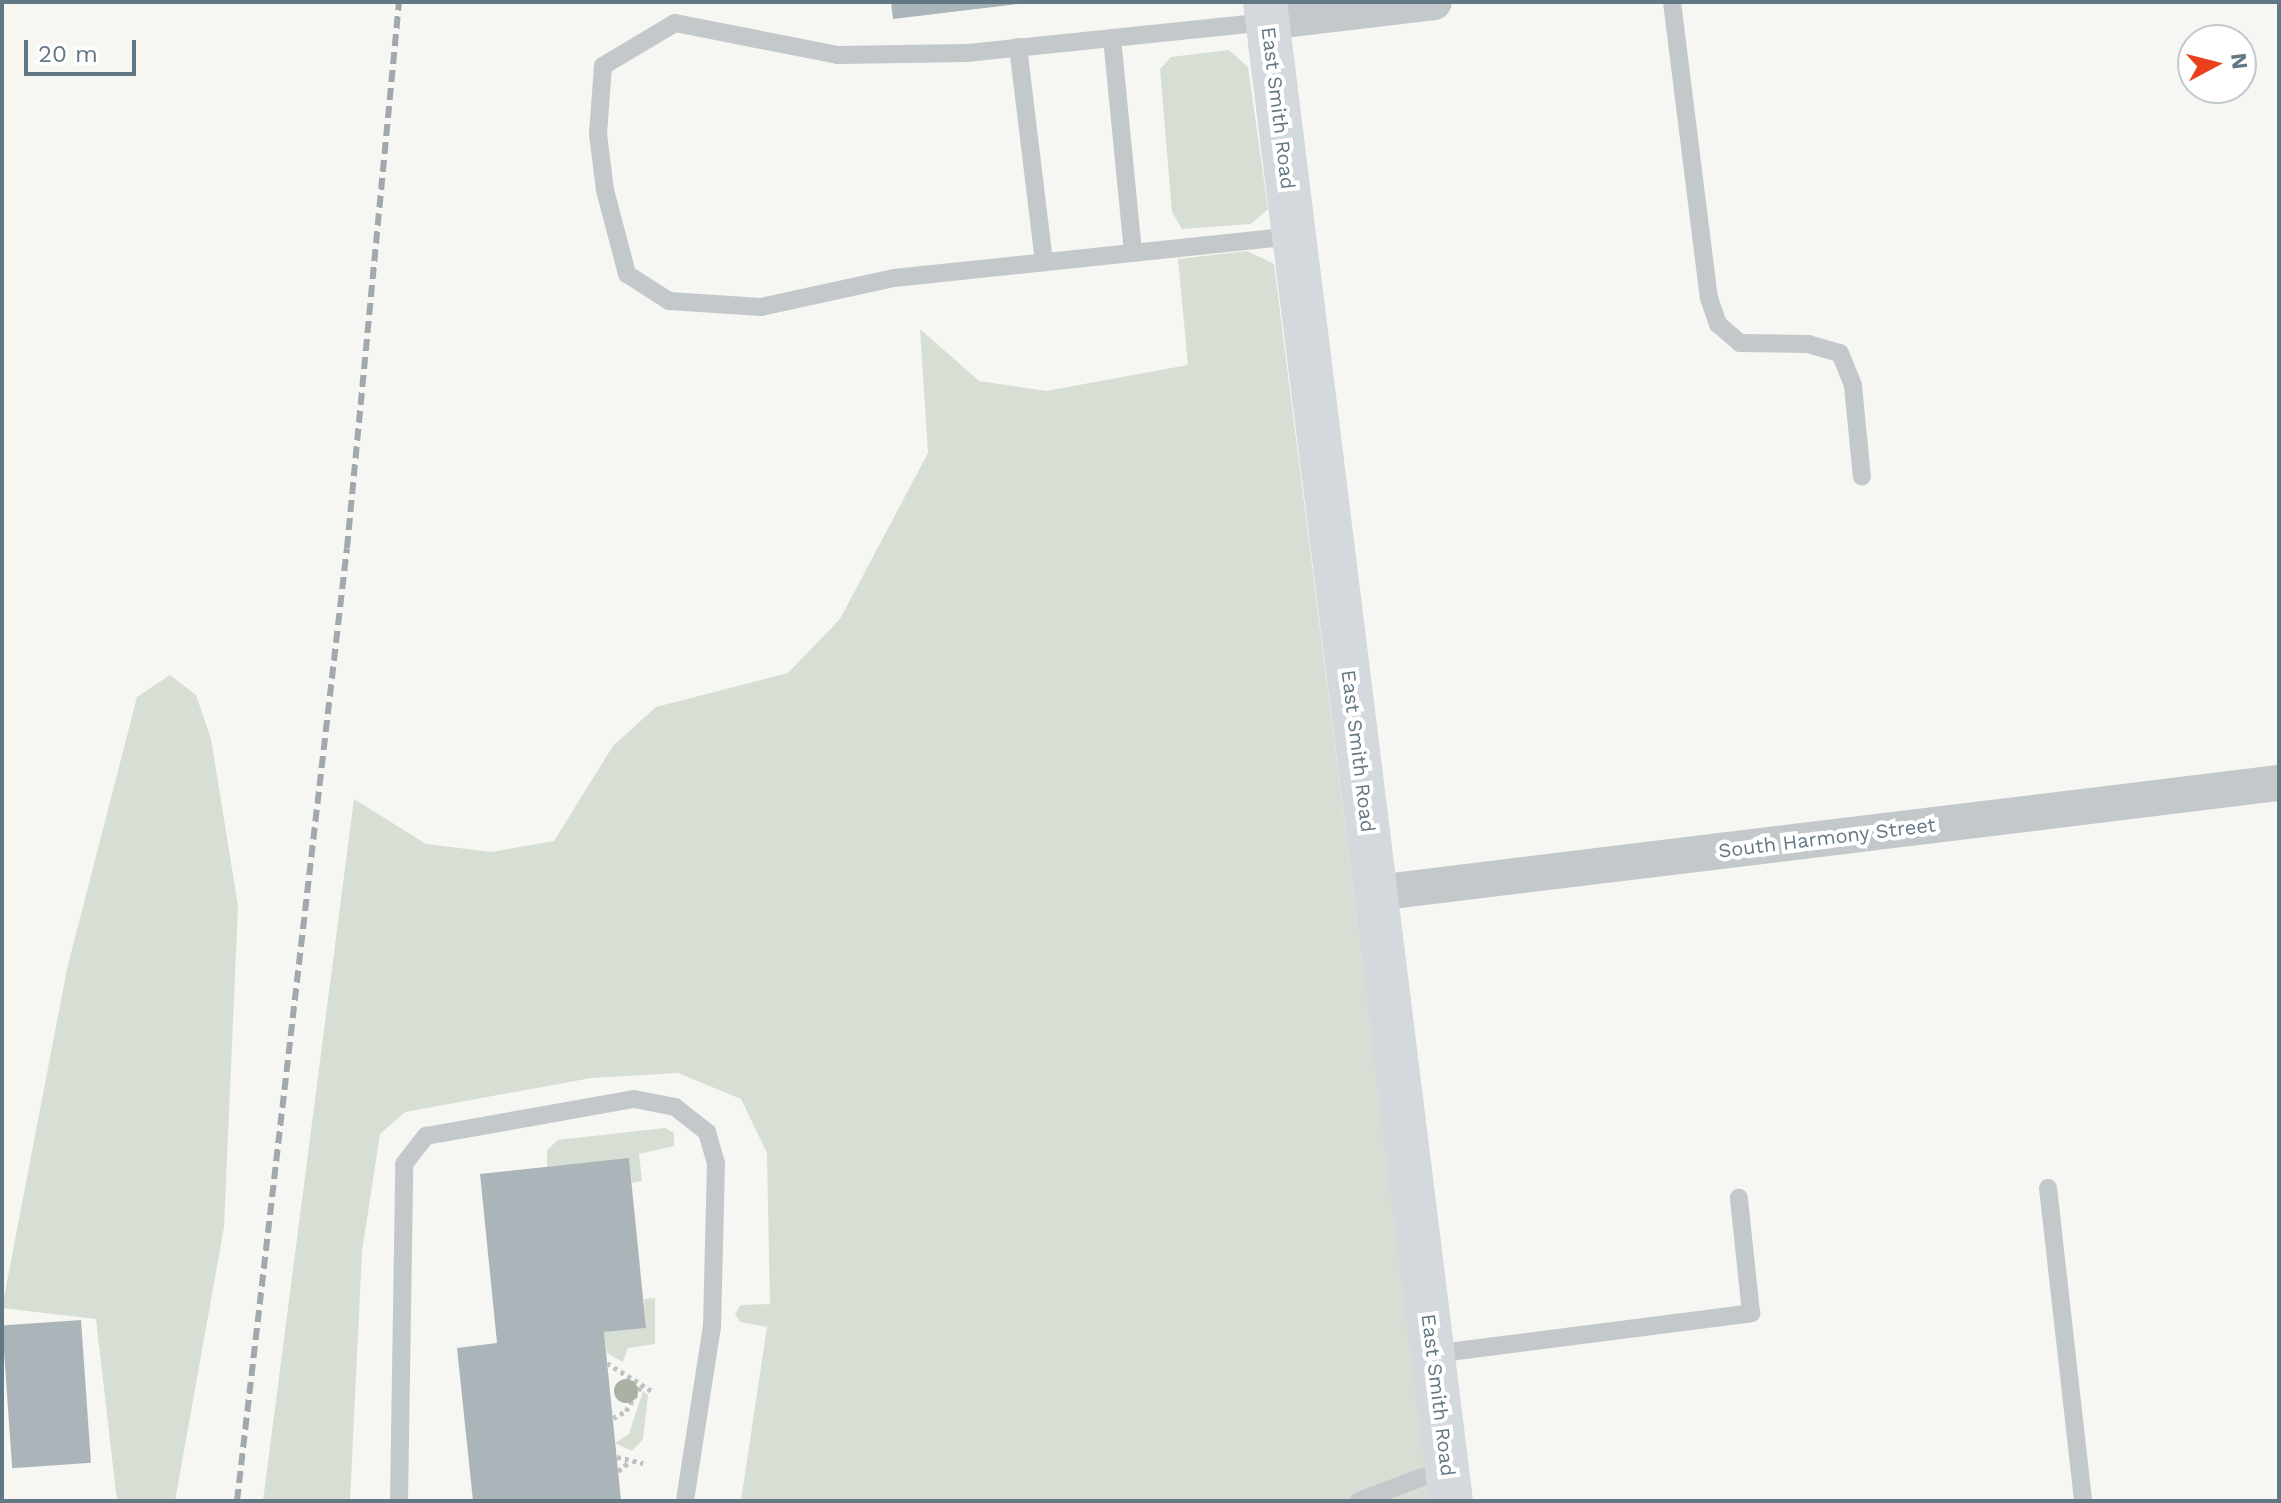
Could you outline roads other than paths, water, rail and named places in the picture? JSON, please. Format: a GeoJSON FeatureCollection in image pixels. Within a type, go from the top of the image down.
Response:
{"type":"FeatureCollection","features":[{"type":"Feature","properties":{"kind":"street"},"geometry":{"type":"LineString","coordinates":[[1266,12],[1434,2]]}},
{"type":"Feature","properties":{"kind":"street","name":"East Smith Road"},"geometry":{"type":"LineString","coordinates":[[1266,12],[1449,1484]]}},
{"type":"Feature","properties":{"kind":"street","name":"South Harmony Street"},"geometry":{"type":"LineString","coordinates":[[1376,893],[2279,783]]}},
{"type":"Feature","properties":{"kind":"lane"},"geometry":{"type":"LineString","coordinates":[[1672,2],[1709,298],[1718,324],[1740,343],[1818,345],[1840,353],[1853,386],[1862,477]]}},
{"type":"Feature","properties":{"kind":"lane"},"geometry":{"type":"LineString","coordinates":[[1266,12],[1112,38],[1018,47],[838,55],[675,23],[603,66],[598,134],[605,190],[627,274],[669,301],[761,307],[894,278],[1294,236]]}},
{"type":"Feature","properties":{"kind":"lane"},"geometry":{"type":"LineString","coordinates":[[1112,38],[1133,253]]}},
{"type":"Feature","properties":{"kind":"lane"},"geometry":{"type":"LineString","coordinates":[[1018,47],[1044,262]]}},
{"type":"Feature","properties":{"kind":"lane"},"geometry":{"type":"LineString","coordinates":[[399,1501],[404,1164],[426,1136],[634,1099],[675,1107],[707,1132],[716,1163],[712,1326],[685,1501]]}},
{"type":"Feature","properties":{"kind":"lane"},"geometry":{"type":"LineString","coordinates":[[2048,1188],[2083,1501]]}},
{"type":"Feature","properties":{"kind":"lane"},"geometry":{"type":"LineString","coordinates":[[1433,1354],[1751,1313],[1739,1198]]}},
{"type":"Feature","properties":{"kind":"lane"},"geometry":{"type":"LineString","coordinates":[[1359,1501],[1449,1484]]}},
{"type":"Feature","properties":{"kind":"railway"},"geometry":{"type":"LineString","coordinates":[[237,1501],[347,548],[399,2]]}}]}
